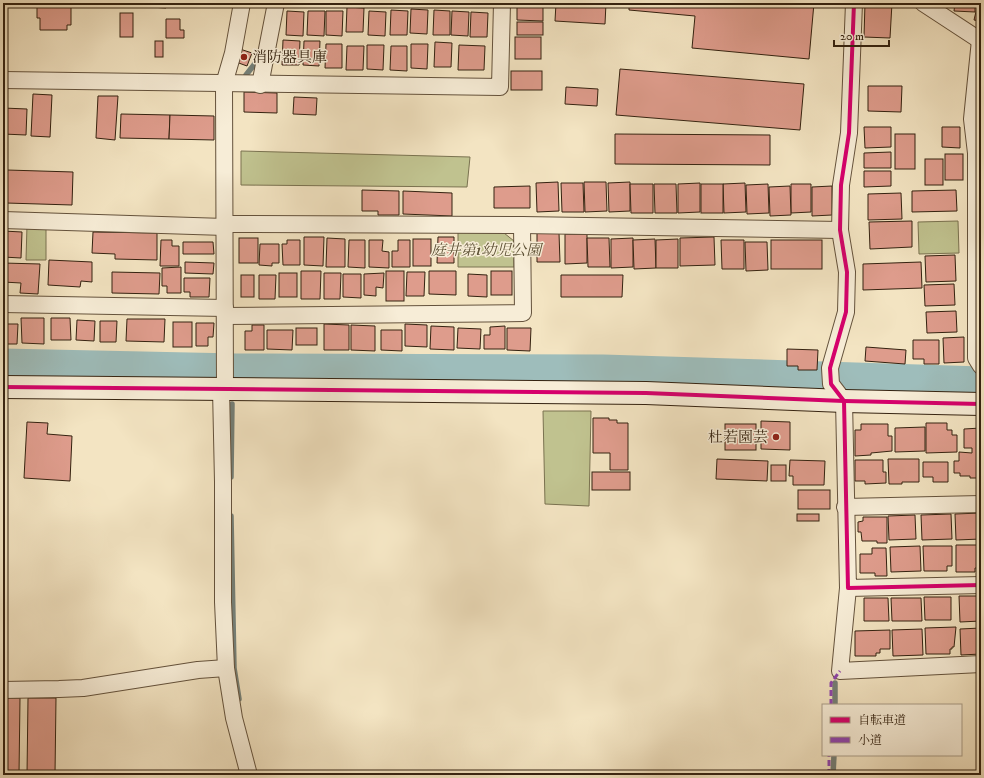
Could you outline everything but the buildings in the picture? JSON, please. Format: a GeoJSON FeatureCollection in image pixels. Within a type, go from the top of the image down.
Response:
{"type":"FeatureCollection","features":[{"type":"Feature","properties":{"kind":"street"},"geometry":{"type":"LineString","coordinates":[[242,3],[233,53],[224,84],[226,354],[224,386],[224,602],[226,668],[234,718],[249,775]]}},
{"type":"Feature","properties":{"kind":"street"},"geometry":{"type":"LineString","coordinates":[[260,85],[276,3]]}},
{"type":"Feature","properties":{"kind":"street"},"geometry":{"type":"LineString","coordinates":[[3,80],[260,85],[500,87],[502,3]]}},
{"type":"Feature","properties":{"kind":"street"},"geometry":{"type":"LineString","coordinates":[[854,3],[849,133],[841,185],[840,230],[848,272],[846,312],[830,376],[844,401],[848,588],[840,671],[981,664]]}},
{"type":"Feature","properties":{"kind":"street"},"geometry":{"type":"LineString","coordinates":[[923,3],[980,40],[972,119],[978,154],[976,358],[981,366]]}},
{"type":"Feature","properties":{"kind":"street"},"geometry":{"type":"LineString","coordinates":[[3,220],[225,226],[522,225],[840,230]]}},
{"type":"Feature","properties":{"kind":"street"},"geometry":{"type":"LineString","coordinates":[[3,304],[225,312],[523,313],[522,225]]}},
{"type":"Feature","properties":{"kind":"street"},"geometry":{"type":"LineString","coordinates":[[3,387],[224,386],[646,393],[844,401],[981,404]]}},
{"type":"Feature","properties":{"kind":"street"},"geometry":{"type":"LineString","coordinates":[[846,507],[981,504]]}},
{"type":"Feature","properties":{"kind":"street"},"geometry":{"type":"LineString","coordinates":[[848,588],[981,585]]}},
{"type":"Feature","properties":{"kind":"street"},"geometry":{"type":"LineString","coordinates":[[3,690],[83,688],[198,670],[226,668]]}},
{"type":"Feature","properties":{"kind":"green space"},"geometry":{"type":"Polygon","coordinates":[[[241,151],[470,157],[467,187],[241,185],[241,151]]]}},
{"type":"Feature","properties":{"kind":"green space"},"geometry":{"type":"Polygon","coordinates":[[[958,221],[959,253],[919,254],[918,222],[958,221]]]}},
{"type":"Feature","properties":{"kind":"green space"},"geometry":{"type":"Polygon","coordinates":[[[27,225],[46,225],[46,260],[26,260],[27,225]]]}},
{"type":"Feature","properties":{"kind":"green space","name":"庭井第1幼児公園"},"geometry":{"type":"Polygon","coordinates":[[[458,232],[504,233],[514,241],[514,267],[458,267],[458,232]]]}},
{"type":"Feature","properties":{"kind":"green space"},"geometry":{"type":"Polygon","coordinates":[[[543,411],[591,411],[589,506],[545,504],[543,411]]]}},
{"type":"Feature","properties":{"kind":"waterway"},"geometry":{"type":"LineString","coordinates":[[246,75],[257,61],[258,56]]}},
{"type":"Feature","properties":{"kind":"waterway"},"geometry":{"type":"LineString","coordinates":[[3,365],[236,370],[603,371],[981,383]]}},
{"type":"Feature","properties":{"kind":"waterway"},"geometry":{"type":"LineString","coordinates":[[231,477],[232,404]]}},
{"type":"Feature","properties":{"kind":"waterway"},"geometry":{"type":"LineString","coordinates":[[231,516],[234,668],[239,699]]}},
{"type":"Feature","properties":{"kind":"waterway"},"geometry":{"type":"LineString","coordinates":[[835,683],[835,704]]}},
{"type":"Feature","properties":{"kind":"waterway"},"geometry":{"type":"LineString","coordinates":[[833,775],[834,756]]}},
{"type":"Feature","properties":{"kind":"marked path"},"geometry":{"type":"LineString","coordinates":[[831,704],[831,683],[840,671]]}},
{"type":"Feature","properties":{"kind":"marked path"},"geometry":{"type":"LineString","coordinates":[[829,756],[829,775]]}},
{"type":"Feature","properties":{"kind":"cycle path"},"geometry":{"type":"LineString","coordinates":[[854,3],[849,133],[841,185],[840,230],[847,272],[846,312],[830,368],[831,384],[844,401],[848,588],[981,585]]}},
{"type":"Feature","properties":{"kind":"cycle path"},"geometry":{"type":"LineString","coordinates":[[3,387],[646,393],[844,401],[981,404]]}},
{"type":"Feature","properties":{"kind":"place","name":"消防器具庫"},"geometry":{"type":"Point","coordinates":[244,57]}},
{"type":"Feature","properties":{"kind":"place","name":"杜若園芸"},"geometry":{"type":"Point","coordinates":[776,437]}}]}
